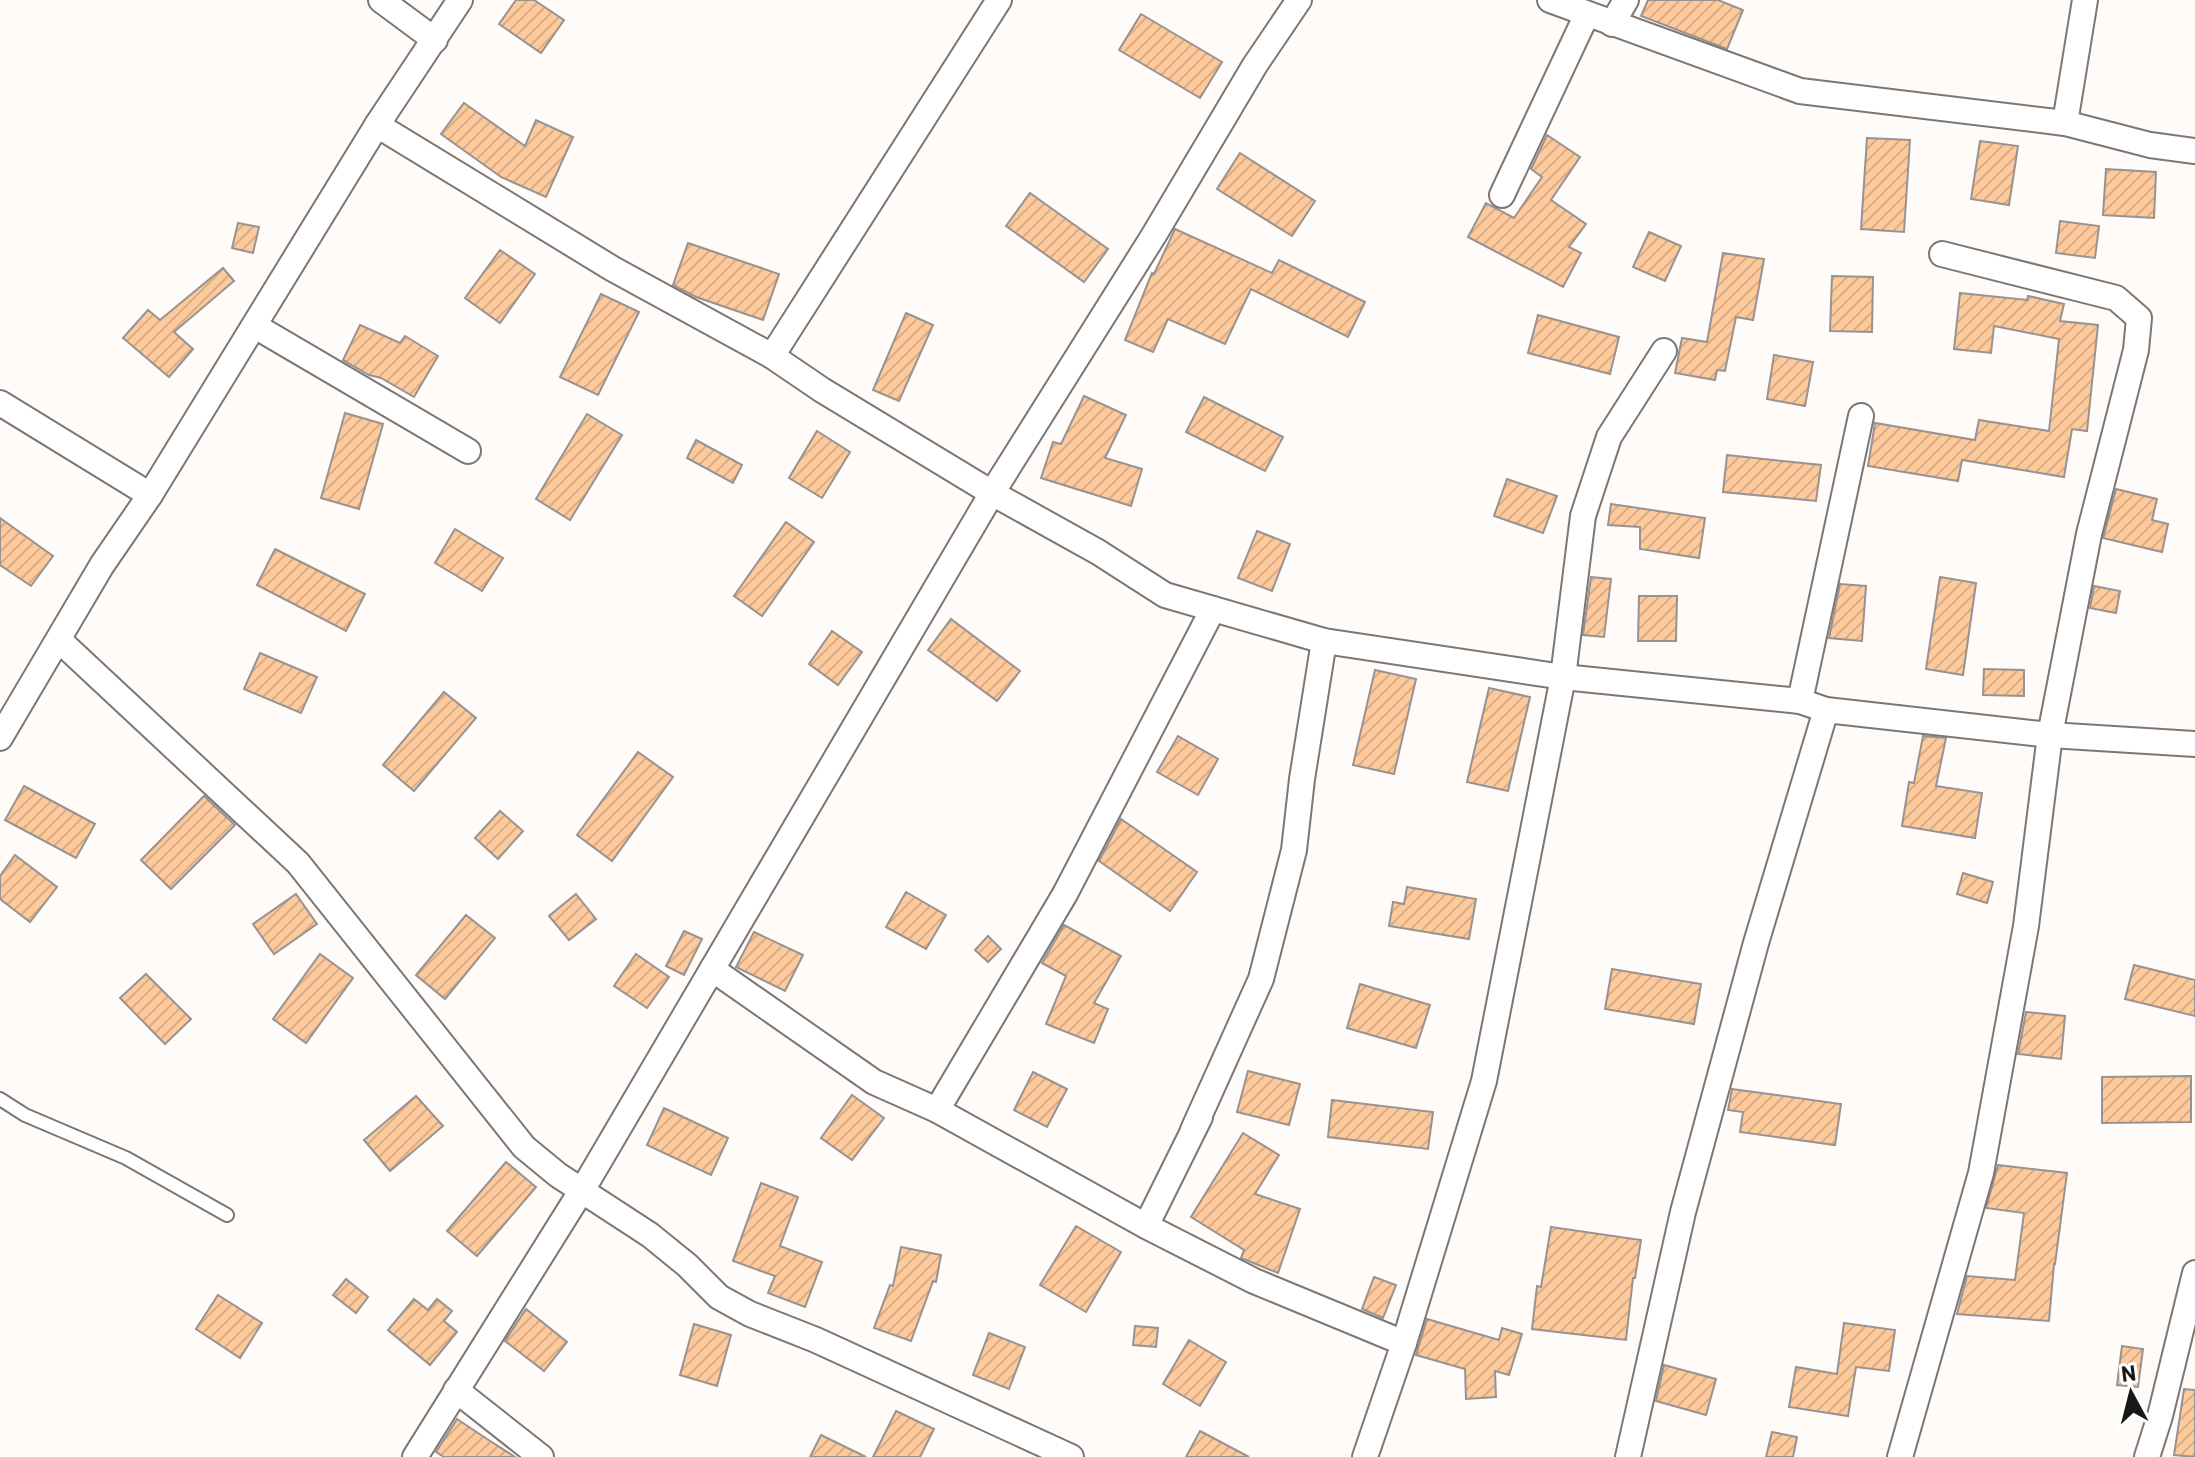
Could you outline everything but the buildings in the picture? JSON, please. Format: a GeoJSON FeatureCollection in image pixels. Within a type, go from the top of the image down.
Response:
{"type":"FeatureCollection","features":[{"type":"Feature","properties":{"kind":"street"},"geometry":{"type":"LineString","coordinates":[[381,0],[435,40]]}},
{"type":"Feature","properties":{"kind":"street"},"geometry":{"type":"LineString","coordinates":[[0,738],[102,565],[150,495],[377,125],[460,0]]}},
{"type":"Feature","properties":{"kind":"street"},"geometry":{"type":"LineString","coordinates":[[772,356],[999,0]]}},
{"type":"Feature","properties":{"kind":"street"},"geometry":{"type":"LineString","coordinates":[[415,1457],[580,1190],[992,493],[1154,235],[1255,65],[1299,0]]}},
{"type":"Feature","properties":{"kind":"street"},"geometry":{"type":"LineString","coordinates":[[1550,0],[1800,91],[2065,123],[2150,145],[2195,151]]}},
{"type":"Feature","properties":{"kind":"street"},"geometry":{"type":"LineString","coordinates":[[1612,24],[1626,0]]}},
{"type":"Feature","properties":{"kind":"street"},"geometry":{"type":"LineString","coordinates":[[2065,123],[2085,0]]}},
{"type":"Feature","properties":{"kind":"street"},"geometry":{"type":"LineString","coordinates":[[1502,195],[1587,14]]}},
{"type":"Feature","properties":{"kind":"street"},"geometry":{"type":"LineString","coordinates":[[377,125],[613,269],[772,356],[822,390],[992,493],[1098,552],[1165,595],[1324,641],[1563,677],[1800,701],[1826,710],[2050,735],[2195,744]]}},
{"type":"Feature","properties":{"kind":"street"},"geometry":{"type":"LineString","coordinates":[[1900,1457],[1981,1173],[2026,926],[2050,735],[2089,534],[2136,350],[2139,318],[2116,298],[1942,254]]}},
{"type":"Feature","properties":{"kind":"street"},"geometry":{"type":"LineString","coordinates":[[255,326],[468,451]]}},
{"type":"Feature","properties":{"kind":"street"},"geometry":{"type":"LineString","coordinates":[[1365,1457],[1404,1343],[1484,1081],[1563,677],[1583,516],[1609,437],[1664,351]]}},
{"type":"Feature","properties":{"kind":"street"},"geometry":{"type":"LineString","coordinates":[[0,403],[150,495]]}},
{"type":"Feature","properties":{"kind":"street"},"geometry":{"type":"LineString","coordinates":[[1800,701],[1861,416]]}},
{"type":"Feature","properties":{"kind":"street"},"geometry":{"type":"LineString","coordinates":[[937,1110],[1065,894],[1213,609]]}},
{"type":"Feature","properties":{"kind":"street"},"geometry":{"type":"LineString","coordinates":[[59,640],[298,863],[524,1147],[558,1175],[650,1235],[687,1265],[719,1297],[1071,1457]]}},
{"type":"Feature","properties":{"kind":"street"},"geometry":{"type":"LineString","coordinates":[[1193,1130],[1261,979],[1294,850],[1324,641]]}},
{"type":"Feature","properties":{"kind":"street"},"geometry":{"type":"LineString","coordinates":[[1628,1457],[1683,1212],[1756,943],[1826,710]]}},
{"type":"Feature","properties":{"kind":"street"},"geometry":{"type":"LineString","coordinates":[[712,969],[874,1082],[937,1110],[1146,1226],[1254,1281],[1404,1343]]}},
{"type":"Feature","properties":{"kind":"street"},"geometry":{"type":"LineString","coordinates":[[1146,1226],[1240,1036]]}},
{"type":"Feature","properties":{"kind":"street"},"geometry":{"type":"LineString","coordinates":[[2147,1457],[2195,1273]]}},
{"type":"Feature","properties":{"kind":"street"},"geometry":{"type":"LineString","coordinates":[[456,1390],[541,1457]]}},
{"type":"Feature","properties":{"kind":"lane"},"geometry":{"type":"LineString","coordinates":[[0,1099],[25,1115],[126,1158],[227,1215]]}}]}
